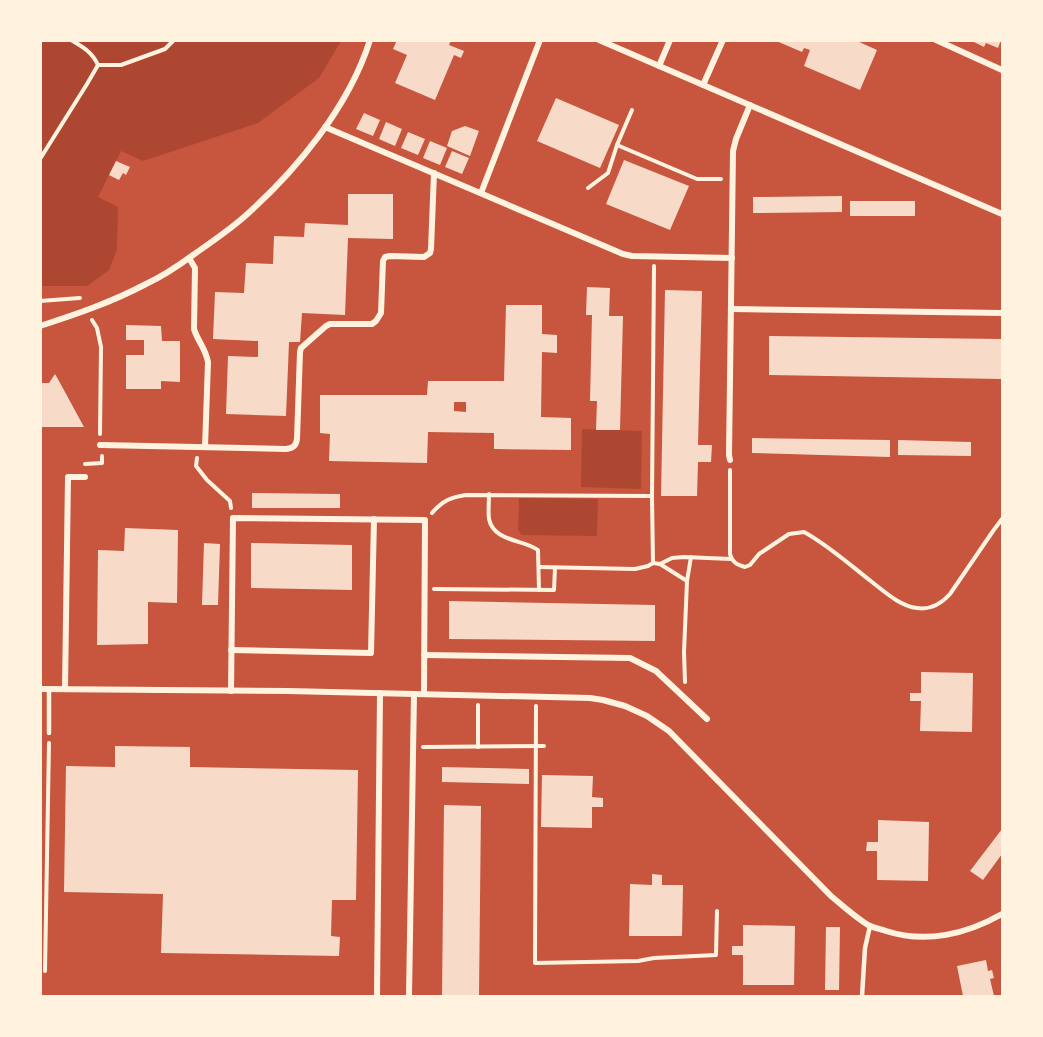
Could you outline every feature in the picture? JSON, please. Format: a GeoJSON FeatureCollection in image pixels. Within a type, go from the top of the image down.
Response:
{"type":"FeatureCollection","features":[{"type":"Feature","properties":{"kind":"street"},"geometry":{"type":"LineString","coordinates":[[40,326],[87,311],[148,284],[189,258],[244,218],[278,184],[325,127],[354,80],[370,40]]}},
{"type":"Feature","properties":{"kind":"street"},"geometry":{"type":"LineString","coordinates":[[481,194],[540,40]]}},
{"type":"Feature","properties":{"kind":"street"},"geometry":{"type":"LineString","coordinates":[[599,40],[1002,214]]}},
{"type":"Feature","properties":{"kind":"street"},"geometry":{"type":"LineString","coordinates":[[658,66],[670,40]]}},
{"type":"Feature","properties":{"kind":"street"},"geometry":{"type":"LineString","coordinates":[[703,85],[723,40]]}},
{"type":"Feature","properties":{"kind":"street"},"geometry":{"type":"LineString","coordinates":[[936,40],[1002,70]]}},
{"type":"Feature","properties":{"kind":"street"},"geometry":{"type":"LineString","coordinates":[[730,460],[733,151],[750,105]]}},
{"type":"Feature","properties":{"kind":"street"},"geometry":{"type":"LineString","coordinates":[[325,127],[623,254],[654,257],[732,258]]}},
{"type":"Feature","properties":{"kind":"street"},"geometry":{"type":"LineString","coordinates":[[100,445],[292,448],[297,439],[301,348],[330,324],[372,324],[376,321],[381,313],[383,261],[386,257],[424,257],[430,253],[434,173]]}},
{"type":"Feature","properties":{"kind":"street"},"geometry":{"type":"LineString","coordinates":[[189,258],[195,268],[194,329],[196,337],[206,352],[208,362],[205,447]]}},
{"type":"Feature","properties":{"kind":"street"},"geometry":{"type":"LineString","coordinates":[[731,309],[1002,313]]}},
{"type":"Feature","properties":{"kind":"street"},"geometry":{"type":"LineString","coordinates":[[65,689],[68,477],[85,477]]}},
{"type":"Feature","properties":{"kind":"street"},"geometry":{"type":"LineString","coordinates":[[231,691],[233,518],[374,519],[425,520],[424,694]]}},
{"type":"Feature","properties":{"kind":"street"},"geometry":{"type":"LineString","coordinates":[[231,650],[371,653],[374,519]]}},
{"type":"Feature","properties":{"kind":"street"},"geometry":{"type":"LineString","coordinates":[[424,655],[630,658],[657,671],[707,719]]}},
{"type":"Feature","properties":{"kind":"street"},"geometry":{"type":"LineString","coordinates":[[40,689],[478,695],[597,699],[614,702],[647,716],[669,731],[831,896],[852,915],[870,926],[906,936],[940,937],[975,928],[1002,914]]}},
{"type":"Feature","properties":{"kind":"street"},"geometry":{"type":"LineString","coordinates":[[376,996],[380,693]]}},
{"type":"Feature","properties":{"kind":"street"},"geometry":{"type":"LineString","coordinates":[[409,996],[414,694]]}},
{"type":"Feature","properties":{"kind":"lane"},"geometry":{"type":"LineString","coordinates":[[49,689],[49,733]]}},
{"type":"Feature","properties":{"kind":"lane"},"geometry":{"type":"LineString","coordinates":[[862,996],[865,948],[870,926]]}},
{"type":"Feature","properties":{"kind":"path"},"geometry":{"type":"LineString","coordinates":[[71,40],[86,48],[94,56],[98,65]]}},
{"type":"Feature","properties":{"kind":"path"},"geometry":{"type":"LineString","coordinates":[[98,65],[122,65],[165,49],[174,40]]}},
{"type":"Feature","properties":{"kind":"path"},"geometry":{"type":"LineString","coordinates":[[40,159],[98,65]]}},
{"type":"Feature","properties":{"kind":"path"},"geometry":{"type":"LineString","coordinates":[[588,188],[608,173],[632,110]]}},
{"type":"Feature","properties":{"kind":"path"},"geometry":{"type":"LineString","coordinates":[[617,146],[697,178],[733,178]]}},
{"type":"Feature","properties":{"kind":"path"},"geometry":{"type":"LineString","coordinates":[[653,563],[654,257]]}},
{"type":"Feature","properties":{"kind":"path"},"geometry":{"type":"LineString","coordinates":[[40,300],[81,298],[97,328],[101,347],[100,445],[102,463],[85,464],[85,477]]}},
{"type":"Feature","properties":{"kind":"path"},"geometry":{"type":"LineString","coordinates":[[197,447],[196,466],[207,480],[230,501],[233,518]]}},
{"type":"Feature","properties":{"kind":"path"},"geometry":{"type":"LineString","coordinates":[[730,460],[731,559]]}},
{"type":"Feature","properties":{"kind":"path"},"geometry":{"type":"LineString","coordinates":[[489,494],[489,519],[493,528],[501,535],[538,550],[539,590]]}},
{"type":"Feature","properties":{"kind":"path"},"geometry":{"type":"LineString","coordinates":[[425,520],[441,503],[452,497],[466,495],[652,496]]}},
{"type":"Feature","properties":{"kind":"path"},"geometry":{"type":"LineString","coordinates":[[660,564],[672,558],[691,557],[731,559],[745,567],[750,565],[759,554],[789,534],[804,532],[887,593],[911,607],[925,609],[942,602],[950,594],[1002,519]]}},
{"type":"Feature","properties":{"kind":"path"},"geometry":{"type":"LineString","coordinates":[[687,700],[684,652],[687,581],[691,557]]}},
{"type":"Feature","properties":{"kind":"path"},"geometry":{"type":"LineString","coordinates":[[539,567],[635,569],[653,563],[660,564],[687,581]]}},
{"type":"Feature","properties":{"kind":"path"},"geometry":{"type":"LineString","coordinates":[[424,589],[554,590],[555,568]]}},
{"type":"Feature","properties":{"kind":"path"},"geometry":{"type":"LineString","coordinates":[[478,695],[478,747]]}},
{"type":"Feature","properties":{"kind":"path"},"geometry":{"type":"LineString","coordinates":[[536,718],[535,963],[638,962],[654,958],[716,955],[717,911]]}},
{"type":"Feature","properties":{"kind":"path"},"geometry":{"type":"LineString","coordinates":[[45,971],[43,936],[49,733]]}},
{"type":"Feature","properties":{"kind":"path"},"geometry":{"type":"LineString","coordinates":[[413,747],[544,746]]}},
{"type":"Feature","properties":{"kind":"shaded area"},"geometry":{"type":"Polygon","coordinates":[[[40,41],[341,41],[319,78],[258,123],[143,161],[121,151],[98,197],[118,207],[117,249],[109,270],[87,286],[41,286],[40,41]]]}},
{"type":"Feature","properties":{"kind":"shaded area"},"geometry":{"type":"Polygon","coordinates":[[[582,429],[642,431],[641,489],[581,487],[582,429]]]}},
{"type":"Feature","properties":{"kind":"shaded area"},"geometry":{"type":"Polygon","coordinates":[[[519,498],[598,499],[597,536],[522,535],[518,530],[519,498]]]}},
{"type":"Feature","properties":{"kind":"building"},"geometry":{"type":"Polygon","coordinates":[[[397,40],[451,40],[449,45],[464,51],[461,58],[454,55],[435,100],[395,83],[407,55],[393,49],[397,40]]]}},
{"type":"Feature","properties":{"kind":"building"},"geometry":{"type":"Polygon","coordinates":[[[774,40],[855,40],[877,50],[860,90],[804,66],[810,50],[804,48],[802,52],[774,40]]]}},
{"type":"Feature","properties":{"kind":"building"},"geometry":{"type":"Polygon","coordinates":[[[970,40],[1001,40],[998,48],[986,43],[984,47],[970,40]]]}},
{"type":"Feature","properties":{"kind":"building"},"geometry":{"type":"Polygon","coordinates":[[[556,98],[619,125],[600,168],[537,141],[556,98]]]}},
{"type":"Feature","properties":{"kind":"building"},"geometry":{"type":"Polygon","coordinates":[[[364,113],[380,120],[373,136],[356,129],[364,113]]]}},
{"type":"Feature","properties":{"kind":"building"},"geometry":{"type":"Polygon","coordinates":[[[386,122],[402,129],[395,146],[379,139],[386,122]]]}},
{"type":"Feature","properties":{"kind":"building"},"geometry":{"type":"Polygon","coordinates":[[[465,126],[479,131],[470,156],[447,146],[452,131],[465,126]]]}},
{"type":"Feature","properties":{"kind":"building"},"geometry":{"type":"Polygon","coordinates":[[[408,132],[425,139],[418,155],[401,148],[408,132]]]}},
{"type":"Feature","properties":{"kind":"building"},"geometry":{"type":"Polygon","coordinates":[[[430,141],[447,148],[440,165],[423,158],[430,141]]]}},
{"type":"Feature","properties":{"kind":"building"},"geometry":{"type":"Polygon","coordinates":[[[452,151],[469,158],[462,174],[445,167],[452,151]]]}},
{"type":"Feature","properties":{"kind":"building"},"geometry":{"type":"Polygon","coordinates":[[[624,160],[689,186],[670,230],[606,204],[624,160]]]}},
{"type":"Feature","properties":{"kind":"building"},"geometry":{"type":"Polygon","coordinates":[[[116,161],[130,167],[126,175],[123,173],[119,180],[109,175],[116,161]]]}},
{"type":"Feature","properties":{"kind":"building"},"geometry":{"type":"Polygon","coordinates":[[[348,194],[393,194],[393,239],[348,238],[345,315],[302,313],[300,342],[289,342],[286,416],[226,414],[228,356],[258,357],[258,341],[213,339],[215,292],[244,293],[246,263],[273,264],[274,236],[304,237],[305,223],[348,225],[348,194]]]}},
{"type":"Feature","properties":{"kind":"building"},"geometry":{"type":"Polygon","coordinates":[[[842,196],[842,212],[753,213],[753,197],[842,196]]]}},
{"type":"Feature","properties":{"kind":"building"},"geometry":{"type":"Polygon","coordinates":[[[850,201],[915,201],[915,216],[850,216],[850,201]]]}},
{"type":"Feature","properties":{"kind":"building"},"geometry":{"type":"Polygon","coordinates":[[[587,287],[610,288],[609,316],[623,316],[620,430],[596,430],[597,401],[590,401],[592,315],[586,315],[587,287]]]}},
{"type":"Feature","properties":{"kind":"building"},"geometry":{"type":"Polygon","coordinates":[[[665,290],[702,291],[698,445],[712,445],[711,462],[698,462],[697,496],[661,496],[665,290]]]}},
{"type":"Feature","properties":{"kind":"building"},"geometry":{"type":"Polygon","coordinates":[[[506,305],[542,305],[542,334],[557,335],[557,353],[542,352],[541,417],[571,418],[571,450],[494,449],[494,433],[428,432],[427,463],[329,461],[330,434],[320,433],[320,395],[427,395],[428,381],[504,381],[506,305]],[[454,402],[454,411],[466,412],[466,402],[454,402]]]}},
{"type":"Feature","properties":{"kind":"building"},"geometry":{"type":"Polygon","coordinates":[[[126,325],[161,326],[162,341],[180,341],[180,382],[161,381],[161,389],[126,389],[126,355],[144,355],[144,340],[126,340],[126,325]]]}},
{"type":"Feature","properties":{"kind":"building"},"geometry":{"type":"Polygon","coordinates":[[[769,336],[1002,339],[1002,379],[769,375],[769,336]]]}},
{"type":"Feature","properties":{"kind":"building"},"geometry":{"type":"Polygon","coordinates":[[[55,374],[84,427],[40,427],[40,383],[49,383],[55,374]]]}},
{"type":"Feature","properties":{"kind":"building"},"geometry":{"type":"Polygon","coordinates":[[[752,438],[890,440],[890,457],[752,453],[752,438]]]}},
{"type":"Feature","properties":{"kind":"building"},"geometry":{"type":"Polygon","coordinates":[[[898,440],[971,442],[971,456],[898,455],[898,440]]]}},
{"type":"Feature","properties":{"kind":"building"},"geometry":{"type":"Polygon","coordinates":[[[252,493],[340,494],[340,508],[252,508],[252,493]]]}},
{"type":"Feature","properties":{"kind":"building"},"geometry":{"type":"Polygon","coordinates":[[[125,528],[178,530],[177,603],[148,602],[148,644],[97,645],[98,550],[124,551],[125,528]]]}},
{"type":"Feature","properties":{"kind":"building"},"geometry":{"type":"Polygon","coordinates":[[[204,543],[220,544],[218,605],[202,605],[204,543]]]}},
{"type":"Feature","properties":{"kind":"building"},"geometry":{"type":"Polygon","coordinates":[[[251,543],[352,545],[352,590],[251,588],[251,543]]]}},
{"type":"Feature","properties":{"kind":"building"},"geometry":{"type":"Polygon","coordinates":[[[449,601],[655,605],[655,641],[449,639],[449,601]]]}},
{"type":"Feature","properties":{"kind":"building"},"geometry":{"type":"Polygon","coordinates":[[[921,672],[973,673],[972,732],[920,731],[921,701],[910,701],[910,693],[921,693],[921,672]]]}},
{"type":"Feature","properties":{"kind":"building"},"geometry":{"type":"Polygon","coordinates":[[[115,746],[190,747],[190,767],[358,770],[356,900],[332,900],[331,936],[340,937],[339,956],[161,953],[163,894],[64,892],[66,766],[115,767],[115,746]]]}},
{"type":"Feature","properties":{"kind":"building"},"geometry":{"type":"Polygon","coordinates":[[[442,767],[529,769],[529,784],[442,782],[442,767]]]}},
{"type":"Feature","properties":{"kind":"building"},"geometry":{"type":"Polygon","coordinates":[[[542,775],[593,776],[592,797],[603,798],[603,807],[592,807],[592,828],[541,827],[542,775]]]}},
{"type":"Feature","properties":{"kind":"building"},"geometry":{"type":"Polygon","coordinates":[[[444,805],[481,806],[479,996],[442,996],[444,805]]]}},
{"type":"Feature","properties":{"kind":"building"},"geometry":{"type":"Polygon","coordinates":[[[878,820],[929,822],[928,881],[877,880],[877,851],[866,851],[867,842],[878,842],[878,820]]]}},
{"type":"Feature","properties":{"kind":"building"},"geometry":{"type":"Polygon","coordinates":[[[1002,829],[1002,854],[983,880],[970,871],[1002,829]]]}},
{"type":"Feature","properties":{"kind":"building"},"geometry":{"type":"Polygon","coordinates":[[[652,874],[662,875],[662,885],[683,885],[682,936],[629,936],[630,884],[652,885],[652,874]]]}},
{"type":"Feature","properties":{"kind":"building"},"geometry":{"type":"Polygon","coordinates":[[[743,925],[795,926],[794,985],[743,985],[743,955],[732,955],[732,946],[743,946],[743,925]]]}},
{"type":"Feature","properties":{"kind":"building"},"geometry":{"type":"Polygon","coordinates":[[[826,927],[840,927],[839,990],[825,990],[826,927]]]}},
{"type":"Feature","properties":{"kind":"building"},"geometry":{"type":"Polygon","coordinates":[[[986,960],[988,971],[992,970],[994,978],[990,979],[994,996],[963,996],[957,966],[986,960]]]}}]}
